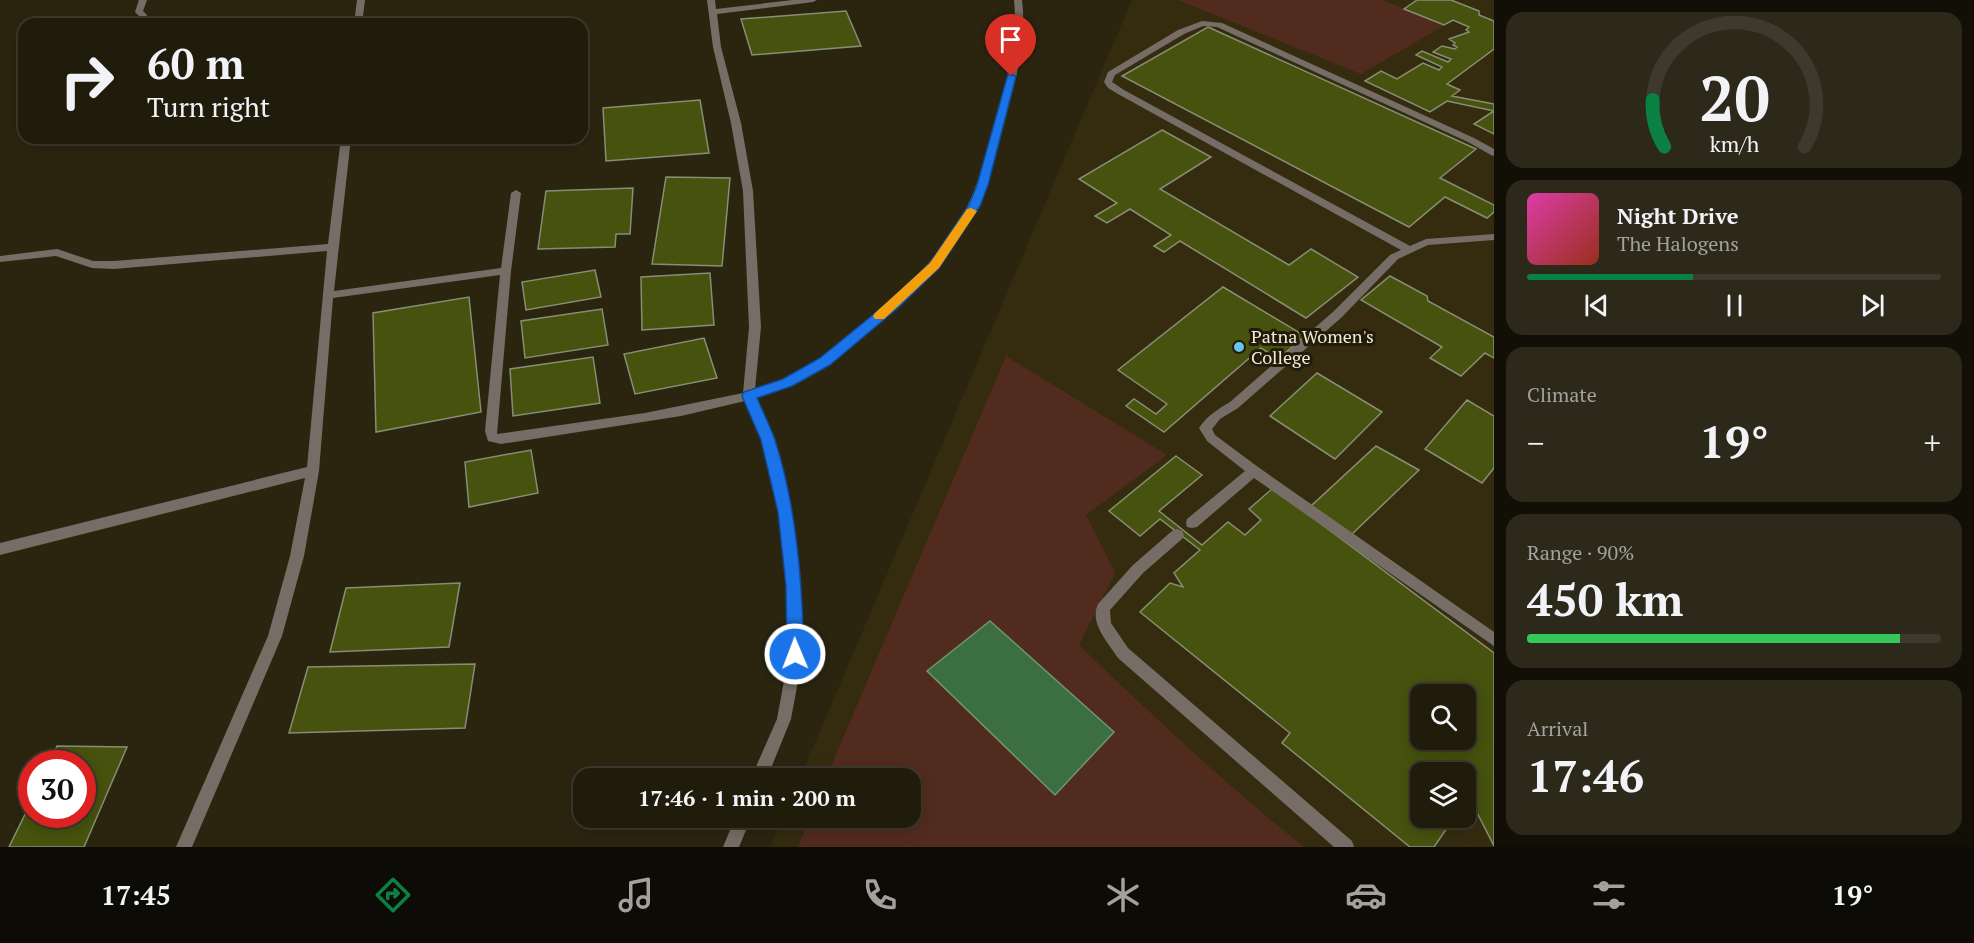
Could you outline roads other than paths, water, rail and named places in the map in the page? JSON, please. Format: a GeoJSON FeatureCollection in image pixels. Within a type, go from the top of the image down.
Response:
{"type":"FeatureCollection","features":[{"type":"Feature","properties":{"kind":"street"},"geometry":{"type":"LineString","coordinates":[[142,18],[143,15],[139,12],[143,0]]}},
{"type":"Feature","properties":{"kind":"street"},"geometry":{"type":"LineString","coordinates":[[359,18],[361,0]]}},
{"type":"Feature","properties":{"kind":"street"},"geometry":{"type":"LineString","coordinates":[[763,768],[784,719],[795,654],[794,586],[785,512],[776,471],[768,440],[749,396],[755,327],[748,191],[711,6],[813,0]]}},
{"type":"Feature","properties":{"kind":"street"},"geometry":{"type":"LineString","coordinates":[[516,193],[490,431],[492,438],[501,439],[667,413],[749,396],[788,383],[825,361],[894,304],[935,266],[974,206],[991,160],[1017,57],[1018,0]]}},
{"type":"Feature","properties":{"kind":"street"},"geometry":{"type":"LineString","coordinates":[[1408,249],[1111,87],[1108,82],[1111,75],[1128,62],[1191,28],[1202,23],[1219,25],[1471,140],[1494,153]]}},
{"type":"Feature","properties":{"kind":"street"},"geometry":{"type":"LineString","coordinates":[[184,847],[275,636],[297,556],[313,471],[328,295],[345,144]]}},
{"type":"Feature","properties":{"kind":"street"},"geometry":{"type":"LineString","coordinates":[[1494,237],[1426,242],[1394,257],[1338,314],[1234,405],[1216,416],[1205,428],[1211,438],[1254,471],[1494,640]]}},
{"type":"Feature","properties":{"kind":"street"},"geometry":{"type":"LineString","coordinates":[[0,260],[57,252],[92,264],[114,265],[333,246]]}},
{"type":"Feature","properties":{"kind":"street"},"geometry":{"type":"LineString","coordinates":[[328,295],[506,271]]}},
{"type":"Feature","properties":{"kind":"street"},"geometry":{"type":"LineString","coordinates":[[0,549],[313,471]]}},
{"type":"Feature","properties":{"kind":"street"},"geometry":{"type":"LineString","coordinates":[[1192,523],[1254,471]]}},
{"type":"Feature","properties":{"kind":"street"},"geometry":{"type":"LineString","coordinates":[[1177,535],[1138,569],[1103,608],[1104,625],[1123,653],[1346,847]]}},
{"type":"Feature","properties":{"kind":"street"},"geometry":{"type":"LineString","coordinates":[[731,847],[739,828]]}},
{"type":"Feature","properties":{"kind":"place","name":"Patna Women's College"},"geometry":{"type":"Point","coordinates":[1239,347]}}]}
